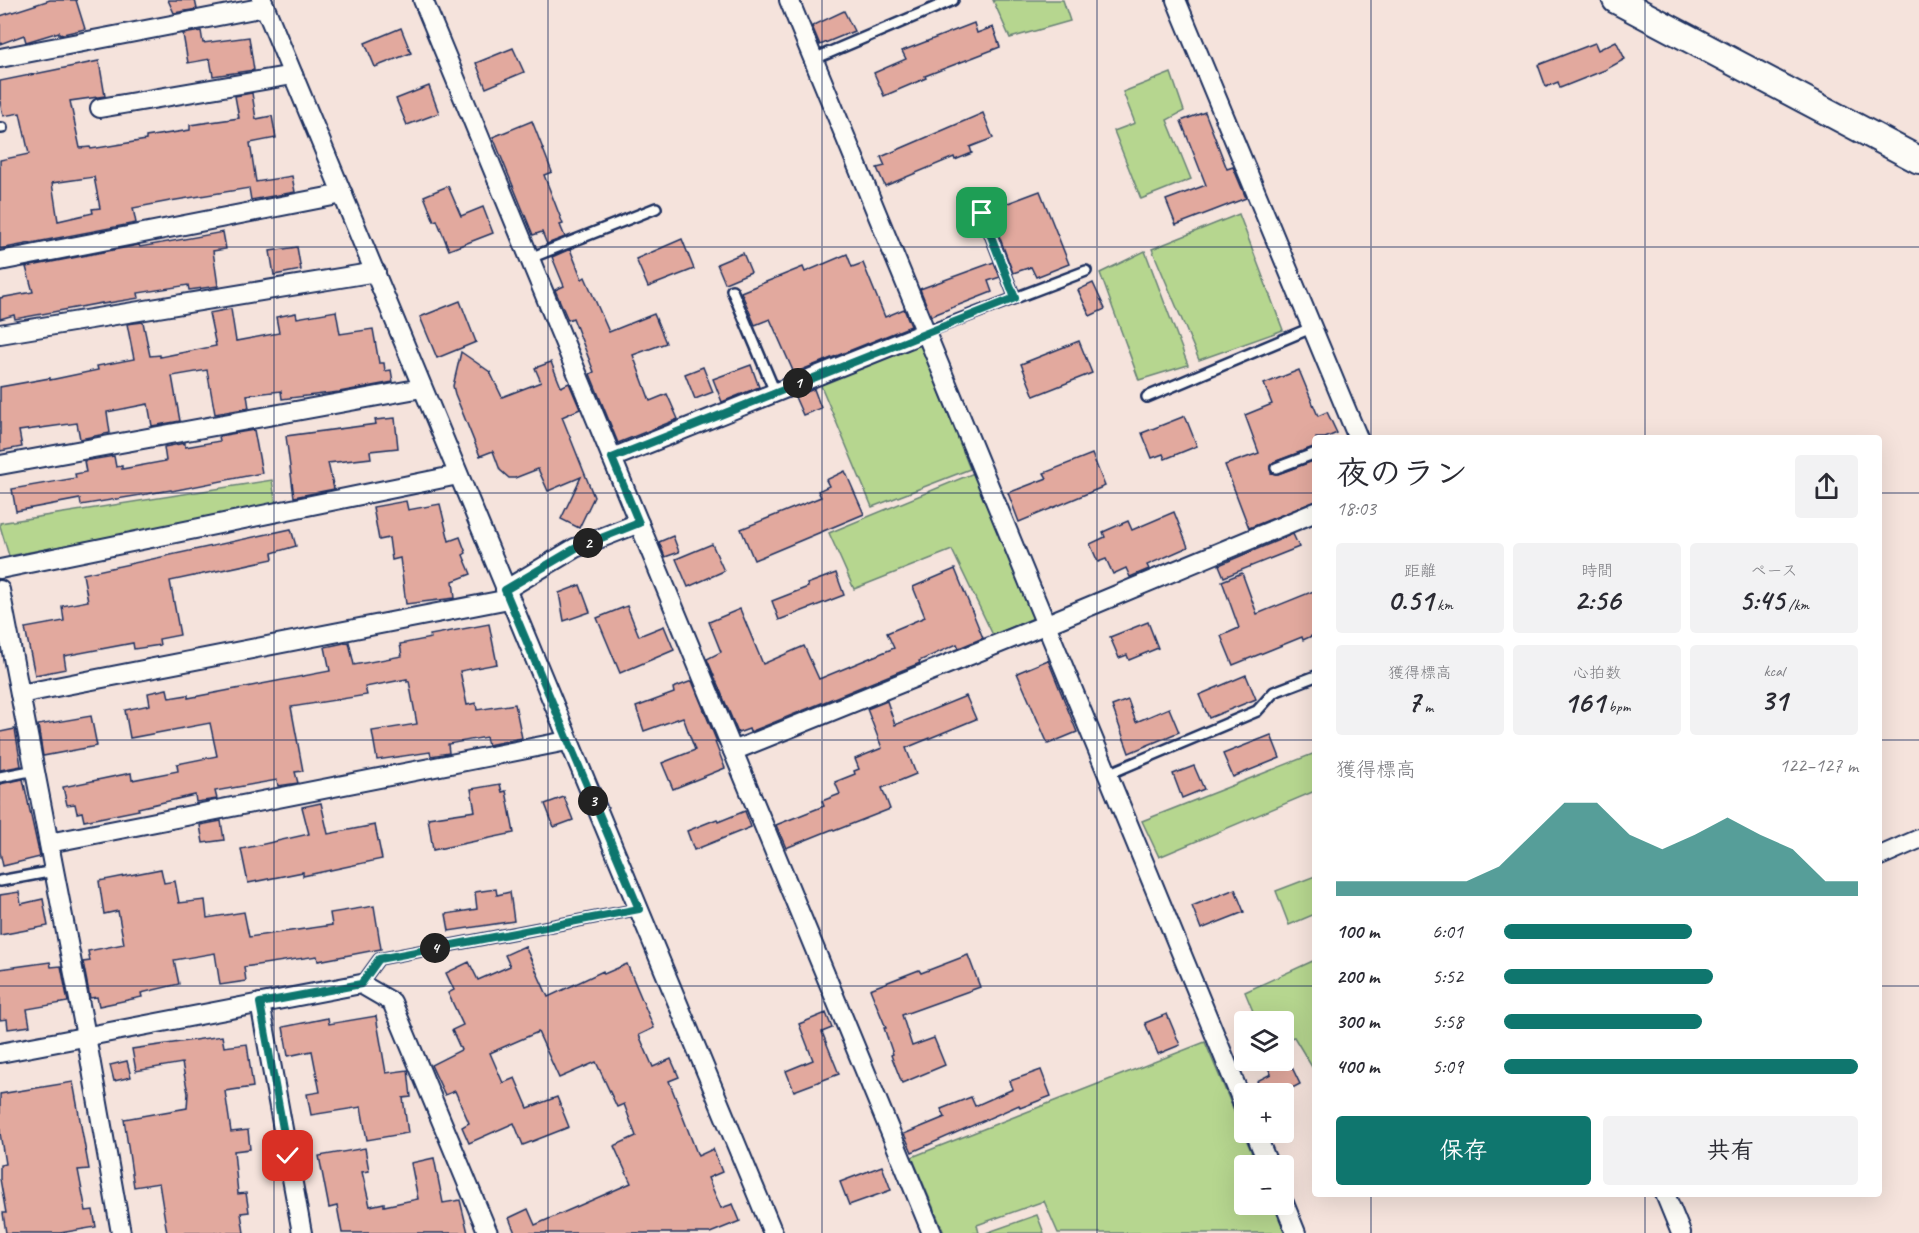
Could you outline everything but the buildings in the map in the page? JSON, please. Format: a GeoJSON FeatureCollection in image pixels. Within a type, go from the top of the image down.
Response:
{"type":"FeatureCollection","features":[{"type":"Feature","properties":{"kind":"street"},"geometry":{"type":"LineString","coordinates":[[423,0],[932,1233]]}},
{"type":"Feature","properties":{"kind":"street"},"geometry":{"type":"LineString","coordinates":[[789,0],[1235,1083]]}},
{"type":"Feature","properties":{"kind":"street"},"geometry":{"type":"LineString","coordinates":[[1176,0],[1357,435]]}},
{"type":"Feature","properties":{"kind":"street"},"geometry":{"type":"LineString","coordinates":[[1616,0],[1919,160]]}},
{"type":"Feature","properties":{"kind":"street"},"geometry":{"type":"LineString","coordinates":[[0,58],[263,4],[773,1233]]}},
{"type":"Feature","properties":{"kind":"street"},"geometry":{"type":"LineString","coordinates":[[100,108],[292,75]]}},
{"type":"Feature","properties":{"kind":"street"},"geometry":{"type":"LineString","coordinates":[[0,261],[343,194]]}},
{"type":"Feature","properties":{"kind":"street"},"geometry":{"type":"LineString","coordinates":[[0,334],[376,272]]}},
{"type":"Feature","properties":{"kind":"street"},"geometry":{"type":"LineString","coordinates":[[612,458],[926,332]]}},
{"type":"Feature","properties":{"kind":"street"},"geometry":{"type":"LineString","coordinates":[[0,465],[422,388]]}},
{"type":"Feature","properties":{"kind":"street"},"geometry":{"type":"LineString","coordinates":[[0,569],[458,475]]}},
{"type":"Feature","properties":{"kind":"street"},"geometry":{"type":"LineString","coordinates":[[733,751],[1312,514]]}},
{"type":"Feature","properties":{"kind":"street"},"geometry":{"type":"LineString","coordinates":[[20,694],[507,594],[576,548],[639,523]]}},
{"type":"Feature","properties":{"kind":"street"},"geometry":{"type":"LineString","coordinates":[[1,601],[86,1036],[121,1233]]}},
{"type":"Feature","properties":{"kind":"street"},"geometry":{"type":"LineString","coordinates":[[49,843],[567,741]]}},
{"type":"Feature","properties":{"kind":"street"},"geometry":{"type":"LineString","coordinates":[[1882,855],[1919,839]]}},
{"type":"Feature","properties":{"kind":"street"},"geometry":{"type":"LineString","coordinates":[[0,1053],[361,984],[392,1002],[488,1233]]}},
{"type":"Feature","properties":{"kind":"street"},"geometry":{"type":"LineString","coordinates":[[260,1003],[302,1233]]}},
{"type":"Feature","properties":{"kind":"street"},"geometry":{"type":"LineString","coordinates":[[1666,1197],[1681,1233]]}},
{"type":"Feature","properties":{"kind":"street"},"geometry":{"type":"LineString","coordinates":[[1289,1215],[1296,1233]]}},
{"type":"Feature","properties":{"kind":"lane"},"geometry":{"type":"LineString","coordinates":[[814,59],[953,0]]}},
{"type":"Feature","properties":{"kind":"lane"},"geometry":{"type":"LineString","coordinates":[[530,258],[656,208]]}},
{"type":"Feature","properties":{"kind":"lane"},"geometry":{"type":"LineString","coordinates":[[982,213],[1015,298]]}},
{"type":"Feature","properties":{"kind":"lane"},"geometry":{"type":"LineString","coordinates":[[926,332],[1086,271]]}},
{"type":"Feature","properties":{"kind":"lane"},"geometry":{"type":"LineString","coordinates":[[732,290],[775,392]]}},
{"type":"Feature","properties":{"kind":"lane"},"geometry":{"type":"LineString","coordinates":[[1147,397],[1311,328]]}},
{"type":"Feature","properties":{"kind":"lane"},"geometry":{"type":"LineString","coordinates":[[1276,468],[1312,454]]}},
{"type":"Feature","properties":{"kind":"lane"},"geometry":{"type":"LineString","coordinates":[[1108,774],[1257,711],[1274,692],[1312,678]]}},
{"type":"Feature","properties":{"kind":"lane"},"geometry":{"type":"LineString","coordinates":[[0,777],[35,770]]}},
{"type":"Feature","properties":{"kind":"lane"},"geometry":{"type":"LineString","coordinates":[[0,882],[54,872]]}},
{"type":"Feature","properties":{"kind":"lane"},"geometry":{"type":"LineString","coordinates":[[361,984],[379,959],[639,909]]}},
{"type":"Feature","properties":{"kind":"green space"},"geometry":{"type":"Polygon","coordinates":[[[993,0],[1063,0],[1070,21],[1010,38],[993,0]]]}},
{"type":"Feature","properties":{"kind":"green space"},"geometry":{"type":"Polygon","coordinates":[[[1171,73],[1184,111],[1167,120],[1191,179],[1141,199],[1114,131],[1135,123],[1123,92],[1171,73]]]}},
{"type":"Feature","properties":{"kind":"green space"},"geometry":{"type":"Polygon","coordinates":[[[1239,214],[1283,330],[1199,360],[1152,249],[1239,214]]]}},
{"type":"Feature","properties":{"kind":"green space"},"geometry":{"type":"Polygon","coordinates":[[[1145,251],[1188,365],[1139,380],[1100,273],[1145,251]]]}},
{"type":"Feature","properties":{"kind":"green space"},"geometry":{"type":"Polygon","coordinates":[[[920,342],[970,469],[872,507],[819,381],[920,342]]]}},
{"type":"Feature","properties":{"kind":"green space"},"geometry":{"type":"Polygon","coordinates":[[[974,473],[1036,617],[993,635],[952,550],[854,589],[829,533],[974,473]]]}},
{"type":"Feature","properties":{"kind":"green space"},"geometry":{"type":"Polygon","coordinates":[[[272,480],[276,505],[9,556],[0,526],[0,523],[272,480]]]}},
{"type":"Feature","properties":{"kind":"green space"},"geometry":{"type":"Polygon","coordinates":[[[1312,754],[1312,792],[1159,857],[1142,821],[1312,754]]]}},
{"type":"Feature","properties":{"kind":"green space"},"geometry":{"type":"Polygon","coordinates":[[[1312,877],[1312,915],[1289,925],[1276,891],[1312,877]]]}},
{"type":"Feature","properties":{"kind":"green space"},"geometry":{"type":"Polygon","coordinates":[[[1312,961],[1312,1067],[1294,1037],[1294,1011],[1253,1011],[1245,992],[1312,961]]]}},
{"type":"Feature","properties":{"kind":"green space"},"geometry":{"type":"Polygon","coordinates":[[[1205,1042],[1234,1111],[1234,1143],[1248,1143],[1253,1155],[1234,1155],[1234,1215],[1278,1215],[1286,1233],[1058,1233],[1044,1201],[977,1225],[979,1233],[944,1233],[912,1157],[1205,1042]]]}},
{"type":"Feature","properties":{"kind":"green space"},"geometry":{"type":"Polygon","coordinates":[[[1037,1215],[1044,1233],[986,1233],[1037,1215]]]}},
{"type":"Feature","properties":{"kind":"route"},"geometry":{"type":"LineString","coordinates":[[288,1156],[260,1003],[361,984],[379,959],[639,909],[505,590],[576,548],[639,523],[612,458],[1015,298],[982,213]]}}]}
